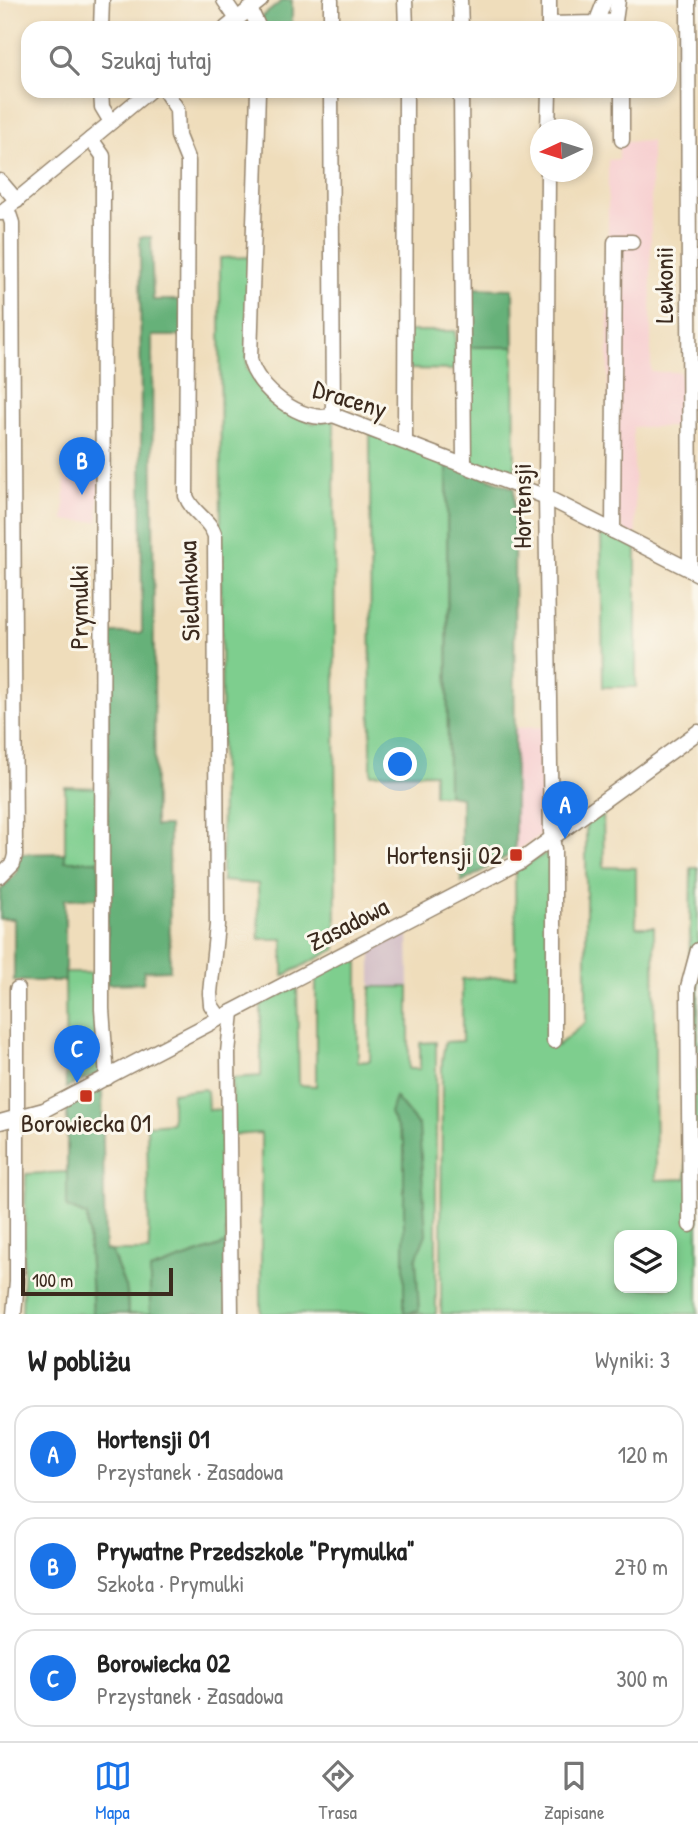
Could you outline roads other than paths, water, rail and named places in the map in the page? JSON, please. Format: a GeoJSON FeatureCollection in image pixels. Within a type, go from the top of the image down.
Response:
{"type":"FeatureCollection","features":[{"type":"Feature","properties":{"kind":"street"},"geometry":{"type":"LineString","coordinates":[[101,21],[102,0]]}},
{"type":"Feature","properties":{"kind":"street"},"geometry":{"type":"LineString","coordinates":[[224,0],[231,21]]}},
{"type":"Feature","properties":{"kind":"street"},"geometry":{"type":"LineString","coordinates":[[331,0],[331,21]]}},
{"type":"Feature","properties":{"kind":"street"},"geometry":{"type":"LineString","coordinates":[[405,0],[406,21]]}},
{"type":"Feature","properties":{"kind":"street"},"geometry":{"type":"LineString","coordinates":[[460,0],[461,21]]}},
{"type":"Feature","properties":{"kind":"street"},"geometry":{"type":"LineString","coordinates":[[548,0],[549,21]]}},
{"type":"Feature","properties":{"kind":"street"},"geometry":{"type":"LineString","coordinates":[[600,21],[605,0]]}},
{"type":"Feature","properties":{"kind":"street"},"geometry":{"type":"LineString","coordinates":[[615,21],[618,0]]}},
{"type":"Feature","properties":{"kind":"street","name":"Lewkonii"},"geometry":{"type":"LineString","coordinates":[[688,0],[693,33],[694,572]]}},
{"type":"Feature","properties":{"kind":"street"},"geometry":{"type":"LineString","coordinates":[[235,21],[255,4]]}},
{"type":"Feature","properties":{"kind":"street"},"geometry":{"type":"LineString","coordinates":[[101,98],[102,107],[111,122]]}},
{"type":"Feature","properties":{"kind":"street"},"geometry":{"type":"LineString","coordinates":[[8,208],[140,98]]}},
{"type":"Feature","properties":{"kind":"street","name":"Sielankowa"},"geometry":{"type":"LineString","coordinates":[[170,98],[177,109],[178,136],[188,161],[186,496],[190,506],[210,526],[215,536],[217,925],[210,993],[211,1005],[226,1015]]}},
{"type":"Feature","properties":{"kind":"street","name":"Draceny"},"geometry":{"type":"LineString","coordinates":[[258,98],[252,369],[276,394],[306,415],[319,418],[333,415],[546,497],[694,572]]}},
{"type":"Feature","properties":{"kind":"street"},"geometry":{"type":"LineString","coordinates":[[331,98],[333,415]]}},
{"type":"Feature","properties":{"kind":"street"},"geometry":{"type":"LineString","coordinates":[[405,442],[406,98]]}},
{"type":"Feature","properties":{"kind":"street"},"geometry":{"type":"LineString","coordinates":[[461,98],[464,464]]}},
{"type":"Feature","properties":{"kind":"street"},"geometry":{"type":"LineString","coordinates":[[548,98],[548,119]]}},
{"type":"Feature","properties":{"kind":"street"},"geometry":{"type":"LineString","coordinates":[[622,98],[622,139]]}},
{"type":"Feature","properties":{"kind":"street","name":"Prymulki"},"geometry":{"type":"LineString","coordinates":[[91,139],[103,156],[102,1009],[107,1078]]}},
{"type":"Feature","properties":{"kind":"street"},"geometry":{"type":"LineString","coordinates":[[0,181],[12,223],[15,855],[2,872]]}},
{"type":"Feature","properties":{"kind":"street","name":"Hortensji"},"geometry":{"type":"LineString","coordinates":[[548,182],[546,497],[554,1041]]}},
{"type":"Feature","properties":{"kind":"street"},"geometry":{"type":"LineString","coordinates":[[613,531],[615,242],[632,242]]}},
{"type":"Feature","properties":{"kind":"street","name":"Zasadowa"},"geometry":{"type":"LineString","coordinates":[[0,1122],[44,1110],[519,862],[698,732]]}},
{"type":"Feature","properties":{"kind":"street"},"geometry":{"type":"LineString","coordinates":[[690,1225],[688,987],[698,950]]}},
{"type":"Feature","properties":{"kind":"street"},"geometry":{"type":"LineString","coordinates":[[14,1314],[17,1281],[18,989]]}},
{"type":"Feature","properties":{"kind":"street"},"geometry":{"type":"LineString","coordinates":[[226,1015],[232,1314]]}},
{"type":"Feature","properties":{"kind":"place","name":"Prywatne Przedszkole \"Prymulka\""},"geometry":{"type":"Point","coordinates":[82,495]}},
{"type":"Feature","properties":{"kind":"place","name":"Hortensji 01"},"geometry":{"type":"Point","coordinates":[565,839]}},
{"type":"Feature","properties":{"kind":"place","name":"Hortensji 02"},"geometry":{"type":"Point","coordinates":[516,855]}},
{"type":"Feature","properties":{"kind":"place","name":"Borowiecka 02"},"geometry":{"type":"Point","coordinates":[77,1083]}},
{"type":"Feature","properties":{"kind":"place","name":"Borowiecka 01"},"geometry":{"type":"Point","coordinates":[86,1096]}}]}
